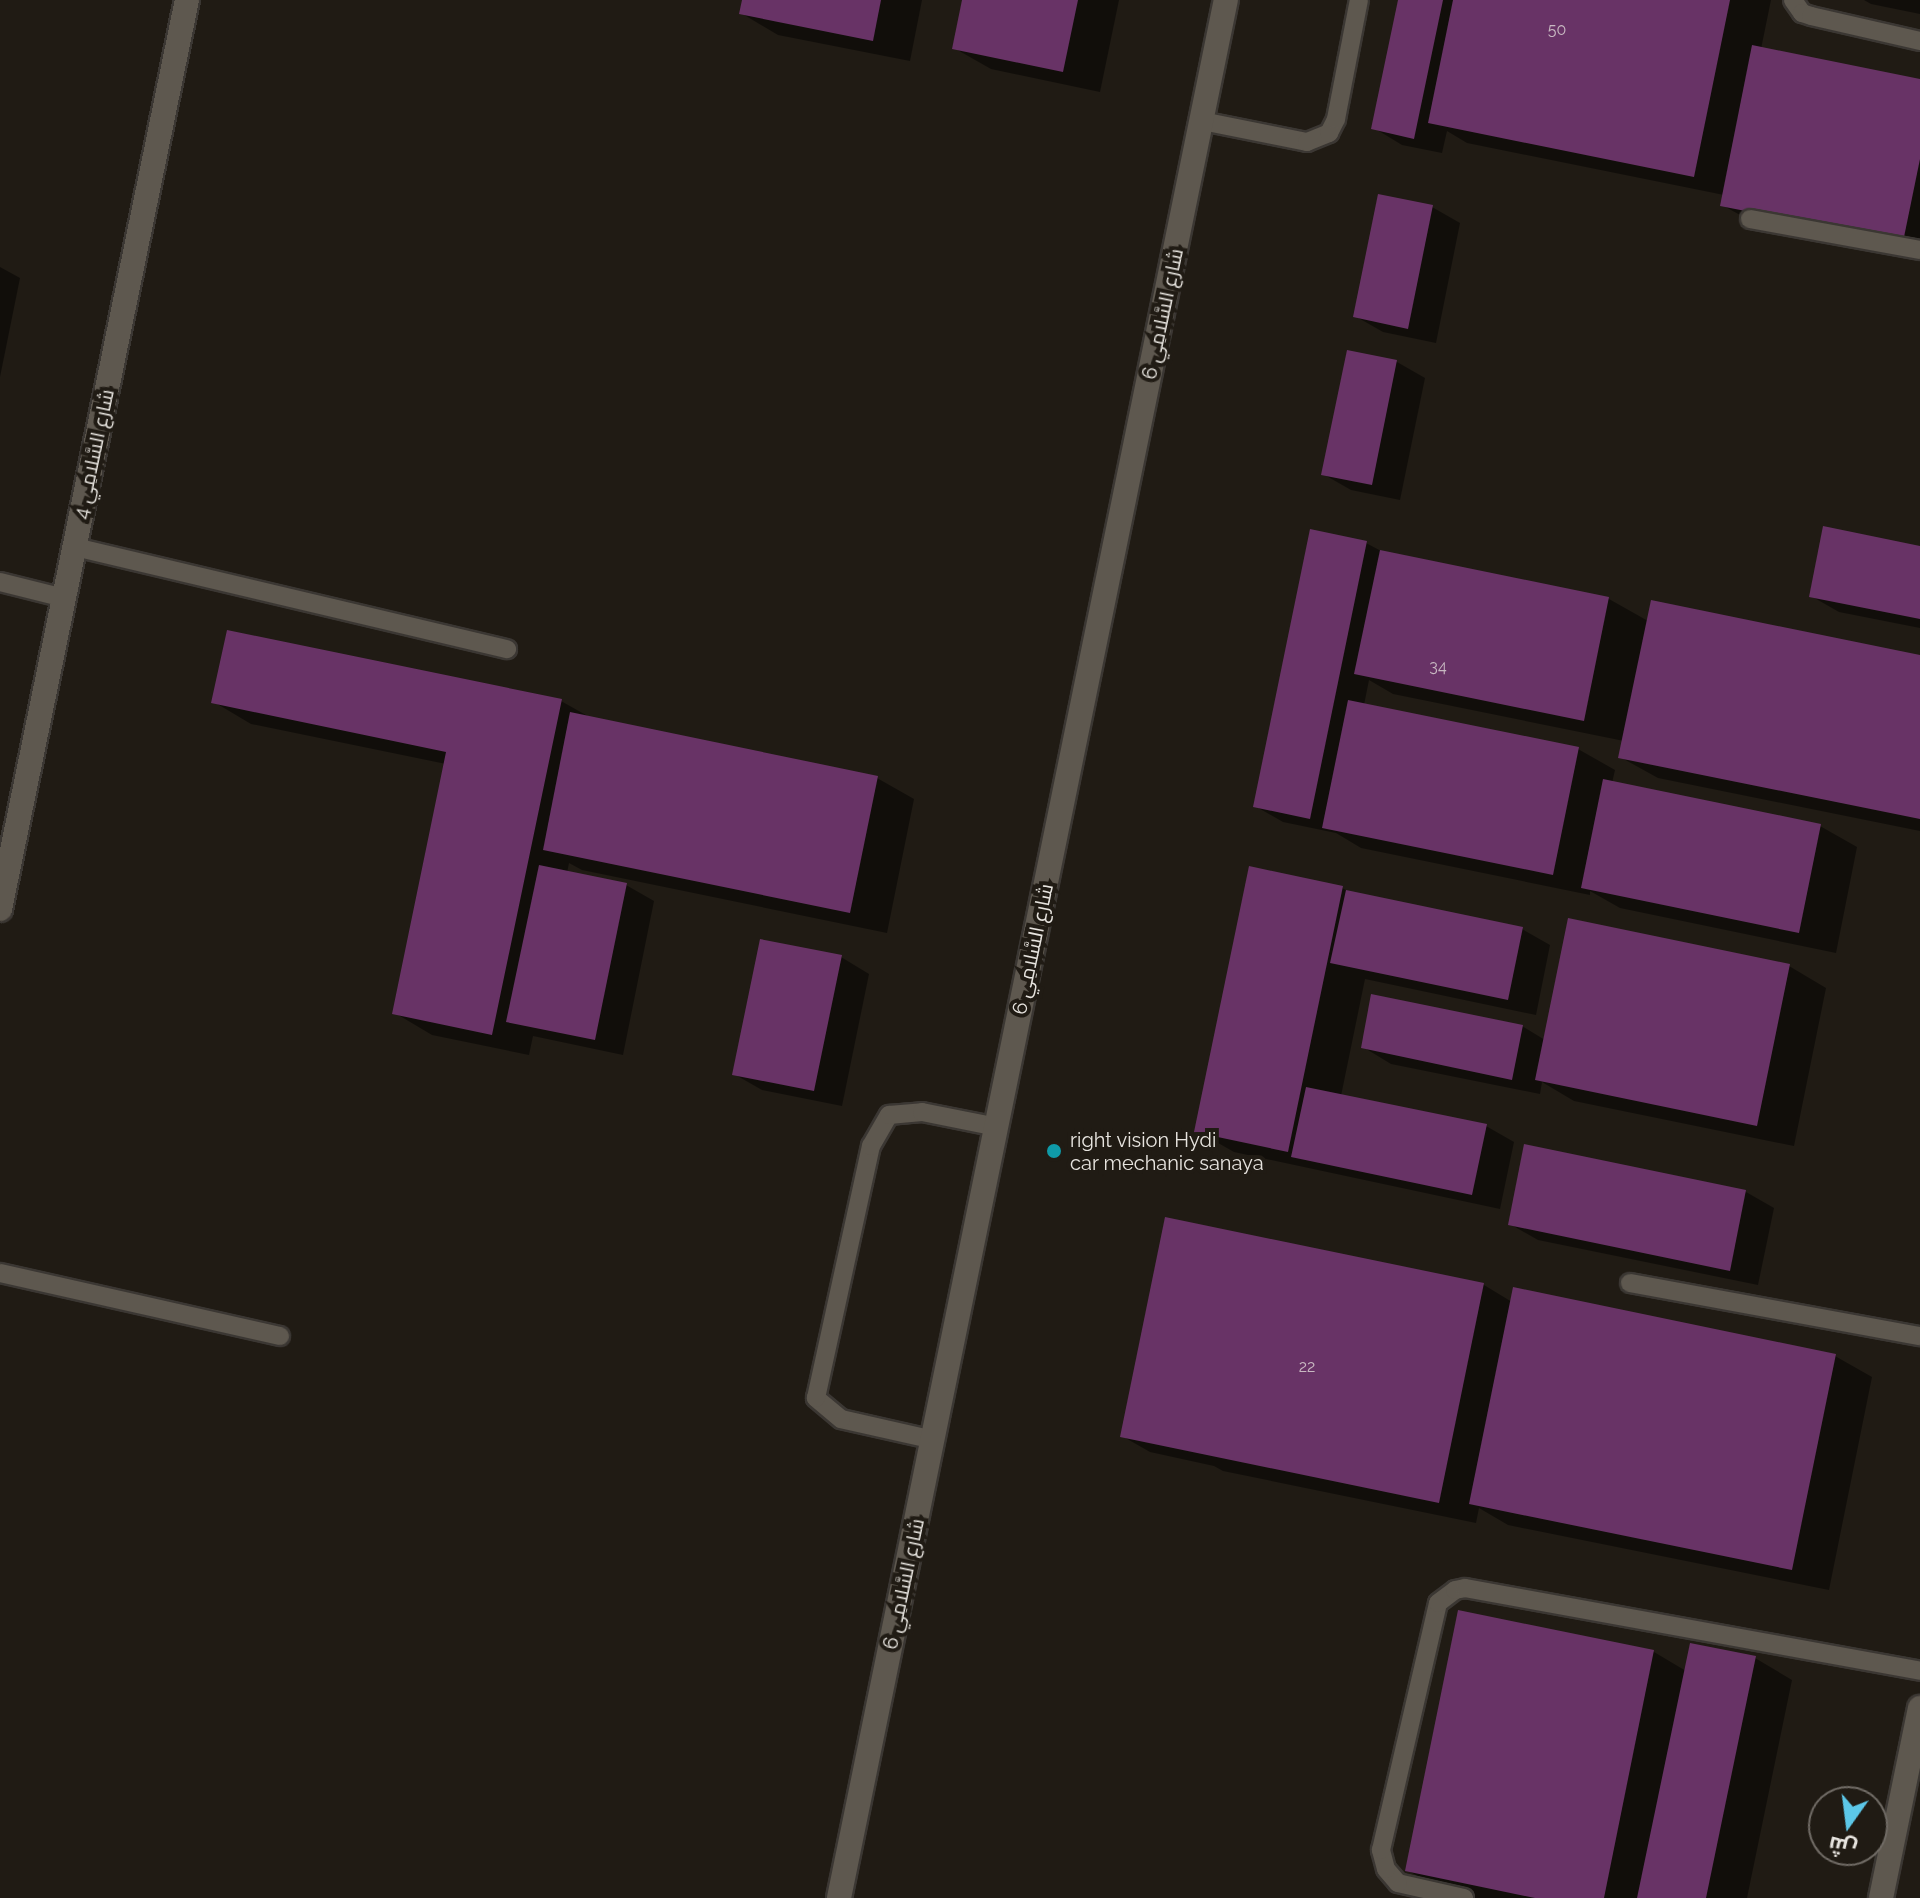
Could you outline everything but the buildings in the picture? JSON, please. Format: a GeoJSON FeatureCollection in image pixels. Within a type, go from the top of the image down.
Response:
{"type":"FeatureCollection","features":[{"type":"Feature","properties":{"kind":"street","name":"شارع السَّلامِي 4"},"geometry":{"type":"LineString","coordinates":[[0,909],[8,828],[64,598],[187,0]]}},
{"type":"Feature","properties":{"kind":"street","name":"شارع السَّلامِي 6"},"geometry":{"type":"LineString","coordinates":[[839,1898],[1226,0]]}},
{"type":"Feature","properties":{"kind":"street"},"geometry":{"type":"LineString","coordinates":[[1881,1898],[1920,1708]]}},
{"type":"Feature","properties":{"kind":"lane"},"geometry":{"type":"LineString","coordinates":[[1202,121],[1307,142],[1329,133],[1336,119],[1359,0]]}},
{"type":"Feature","properties":{"kind":"lane"},"geometry":{"type":"LineString","coordinates":[[1793,0],[1802,13],[1811,16],[1920,41]]}},
{"type":"Feature","properties":{"kind":"lane"},"geometry":{"type":"LineString","coordinates":[[1750,219],[1920,250]]}},
{"type":"Feature","properties":{"kind":"lane"},"geometry":{"type":"LineString","coordinates":[[75,547],[507,649]]}},
{"type":"Feature","properties":{"kind":"lane"},"geometry":{"type":"LineString","coordinates":[[0,582],[64,598]]}},
{"type":"Feature","properties":{"kind":"lane"},"geometry":{"type":"LineString","coordinates":[[934,1440],[841,1419],[816,1398],[871,1146],[889,1115],[922,1112],[997,1127]]}},
{"type":"Feature","properties":{"kind":"lane"},"geometry":{"type":"LineString","coordinates":[[0,1273],[280,1336]]}},
{"type":"Feature","properties":{"kind":"lane"},"geometry":{"type":"LineString","coordinates":[[1630,1283],[1920,1336]]}},
{"type":"Feature","properties":{"kind":"lane"},"geometry":{"type":"LineString","coordinates":[[1464,1898],[1398,1883],[1386,1869],[1381,1850],[1438,1603],[1455,1590],[1465,1588],[1920,1671]]}},
{"type":"Feature","properties":{"kind":"place","name":"right vision Hydi car mechanic sanaya"},"geometry":{"type":"Point","coordinates":[1054,1151]}}]}
